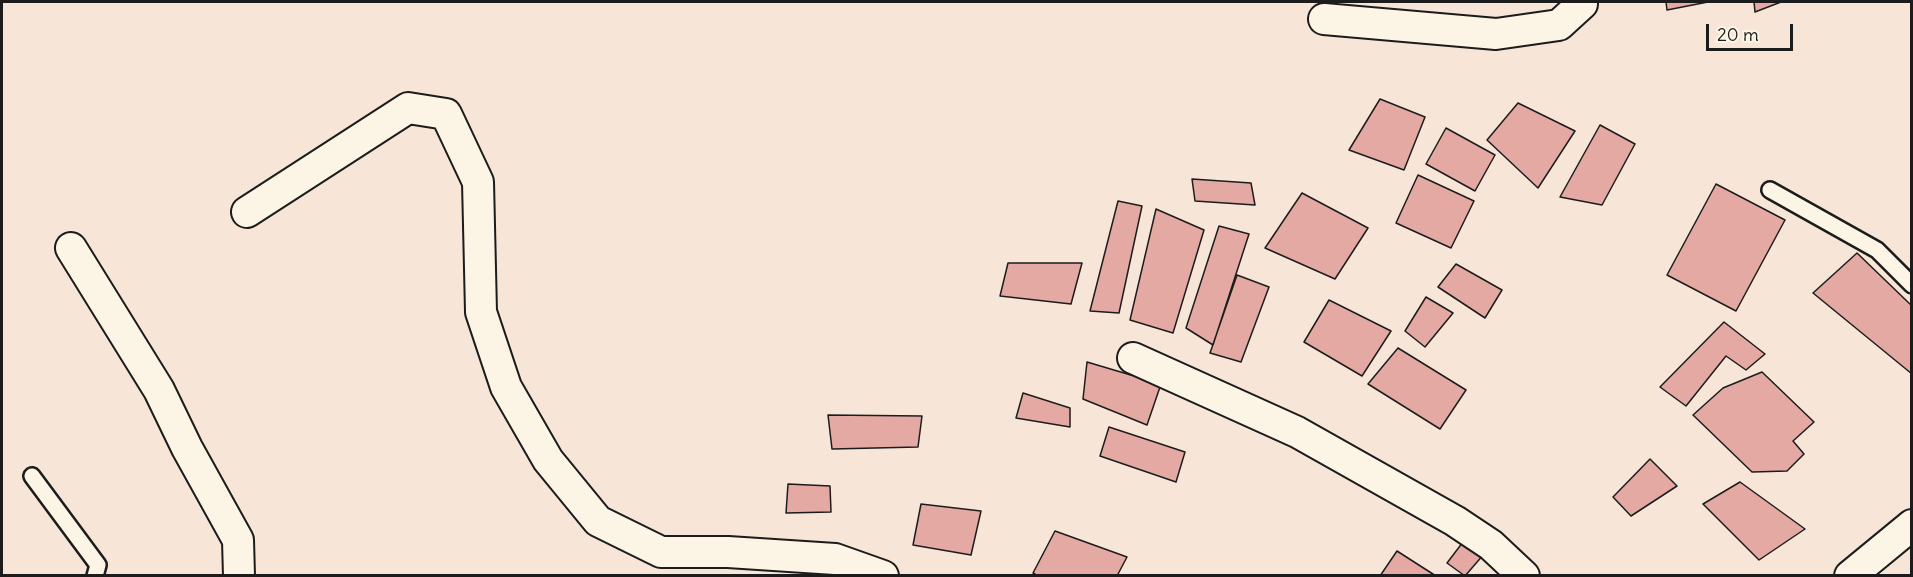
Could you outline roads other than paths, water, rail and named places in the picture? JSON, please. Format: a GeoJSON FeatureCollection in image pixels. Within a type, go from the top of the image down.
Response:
{"type":"FeatureCollection","features":[{"type":"Feature","properties":{"kind":"street"},"geometry":{"type":"LineString","coordinates":[[1324,19],[1496,34],[1559,25],[1582,2]]}},
{"type":"Feature","properties":{"kind":"street"},"geometry":{"type":"LineString","coordinates":[[247,212],[408,108],[446,114],[478,182],[481,312],[506,387],[548,460],[598,521],[661,552],[728,552],[835,559],[883,576]]}},
{"type":"Feature","properties":{"kind":"street"},"geometry":{"type":"LineString","coordinates":[[71,248],[159,390],[187,448],[238,540],[239,576]]}},
{"type":"Feature","properties":{"kind":"street"},"geometry":{"type":"LineString","coordinates":[[1133,358],[1298,432],[1455,521],[1491,545],[1524,576]]}},
{"type":"Feature","properties":{"kind":"street"},"geometry":{"type":"LineString","coordinates":[[1850,576],[1911,525]]}},
{"type":"Feature","properties":{"kind":"lane"},"geometry":{"type":"LineString","coordinates":[[1770,190],[1877,250],[1911,285]]}},
{"type":"Feature","properties":{"kind":"lane"},"geometry":{"type":"LineString","coordinates":[[32,476],[98,565],[95,576]]}}]}
